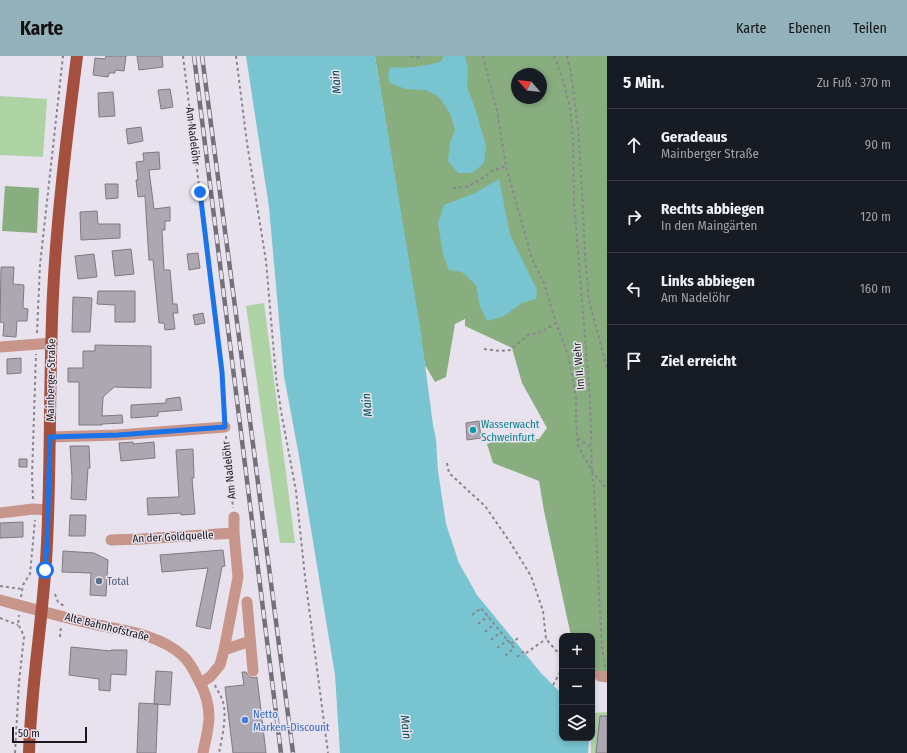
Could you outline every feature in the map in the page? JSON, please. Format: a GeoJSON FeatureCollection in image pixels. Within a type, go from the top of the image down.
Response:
{"type":"FeatureCollection","features":[{"type":"Feature","properties":{"kind":"main road","name":"Mainberger Straße"},"geometry":{"type":"LineString","coordinates":[[30,753],[32,708],[47,544],[53,293],[56,246],[77,56]]}},
{"type":"Feature","properties":{"kind":"street"},"geometry":{"type":"LineString","coordinates":[[0,346],[52,343]]}},
{"type":"Feature","properties":{"kind":"street"},"geometry":{"type":"LineString","coordinates":[[50,437],[118,435],[225,427]]}},
{"type":"Feature","properties":{"kind":"street"},"geometry":{"type":"LineString","coordinates":[[0,513],[33,509],[48,510]]}},
{"type":"Feature","properties":{"kind":"street"},"geometry":{"type":"LineString","coordinates":[[200,683],[210,677],[220,666],[224,650],[238,577],[234,517]]}},
{"type":"Feature","properties":{"kind":"street","name":"An der Goldquelle"},"geometry":{"type":"LineString","coordinates":[[111,540],[234,533]]}},
{"type":"Feature","properties":{"kind":"street","name":"Alte Bahnhofstraße"},"geometry":{"type":"LineString","coordinates":[[0,600],[67,618],[152,638],[183,656],[200,683],[208,703],[208,728],[203,753]]}},
{"type":"Feature","properties":{"kind":"street"},"geometry":{"type":"LineString","coordinates":[[246,602],[253,671]]}},
{"type":"Feature","properties":{"kind":"street"},"geometry":{"type":"LineString","coordinates":[[224,650],[250,641]]}},
{"type":"Feature","properties":{"kind":"path","name":"Am Nadelöhr"},"geometry":{"type":"LineString","coordinates":[[183,56],[222,372],[225,427],[234,517]]}},
{"type":"Feature","properties":{"kind":"path"},"geometry":{"type":"LineString","coordinates":[[236,56],[247,143],[266,261],[276,377],[296,491],[305,577],[328,753]]}},
{"type":"Feature","properties":{"kind":"path"},"geometry":{"type":"LineString","coordinates":[[411,56],[415,58],[422,56]]}},
{"type":"Feature","properties":{"kind":"path"},"geometry":{"type":"LineString","coordinates":[[483,56],[497,111],[506,166],[532,259],[544,283],[556,323],[568,355],[573,375],[576,396],[578,446],[592,472],[604,486],[607,487]]}},
{"type":"Feature","properties":{"kind":"path","name":"Im II. Wehr"},"geometry":{"type":"LineString","coordinates":[[554,56],[560,70],[570,107],[573,139],[574,202],[590,399],[592,472],[604,677]]}},
{"type":"Feature","properties":{"kind":"path"},"geometry":{"type":"LineString","coordinates":[[568,56],[578,130],[589,300],[607,369]]}},
{"type":"Feature","properties":{"kind":"path"},"geometry":{"type":"LineString","coordinates":[[454,188],[466,187],[492,171],[506,166]]}},
{"type":"Feature","properties":{"kind":"path"},"geometry":{"type":"LineString","coordinates":[[484,349],[500,351],[510,350],[528,335],[541,332],[556,323]]}},
{"type":"Feature","properties":{"kind":"path"},"geometry":{"type":"LineString","coordinates":[[578,437],[591,448]]}},
{"type":"Feature","properties":{"kind":"path"},"geometry":{"type":"LineString","coordinates":[[447,463],[449,473],[485,506],[531,576],[543,611],[546,639],[559,654]]}},
{"type":"Feature","properties":{"kind":"path"},"geometry":{"type":"LineString","coordinates":[[0,586],[22,589],[18,625]]}},
{"type":"Feature","properties":{"kind":"path"},"geometry":{"type":"LineString","coordinates":[[54,589],[55,597],[62,605]]}},
{"type":"Feature","properties":{"kind":"path"},"geometry":{"type":"LineString","coordinates":[[472,615],[481,608],[508,640],[514,648],[504,656]]}},
{"type":"Feature","properties":{"kind":"path"},"geometry":{"type":"LineString","coordinates":[[478,624],[488,616]]}},
{"type":"Feature","properties":{"kind":"path"},"geometry":{"type":"LineString","coordinates":[[0,618],[18,625],[24,637],[19,682],[15,753]]}},
{"type":"Feature","properties":{"kind":"path"},"geometry":{"type":"LineString","coordinates":[[485,632],[494,624]]}},
{"type":"Feature","properties":{"kind":"path"},"geometry":{"type":"LineString","coordinates":[[491,640],[501,632]]}},
{"type":"Feature","properties":{"kind":"path"},"geometry":{"type":"LineString","coordinates":[[511,644],[518,638]]}},
{"type":"Feature","properties":{"kind":"path"},"geometry":{"type":"LineString","coordinates":[[517,657],[524,651],[526,653],[546,639]]}},
{"type":"Feature","properties":{"kind":"path"},"geometry":{"type":"LineString","coordinates":[[497,648],[508,640]]}},
{"type":"Feature","properties":{"kind":"path"},"geometry":{"type":"LineString","coordinates":[[553,685],[559,674]]}},
{"type":"Feature","properties":{"kind":"path"},"geometry":{"type":"LineString","coordinates":[[210,677],[222,700],[225,710],[219,753]]}},
{"type":"Feature","properties":{"kind":"green space"},"geometry":{"type":"Polygon","coordinates":[[[375,56],[607,56],[607,677],[595,672],[595,633],[570,633],[539,481],[493,463],[487,444],[503,438],[539,439],[547,428],[522,383],[512,348],[465,326],[465,319],[455,324],[446,377],[435,382],[425,365],[375,56]]]}},
{"type":"Feature","properties":{"kind":"green space"},"geometry":{"type":"Polygon","coordinates":[[[0,96],[47,99],[43,157],[0,155],[0,96]]]}},
{"type":"Feature","properties":{"kind":"green space"},"geometry":{"type":"Polygon","coordinates":[[[5,186],[39,188],[37,233],[2,231],[5,186]]]}},
{"type":"Feature","properties":{"kind":"green space"},"geometry":{"type":"Polygon","coordinates":[[[264,303],[295,543],[280,543],[246,306],[264,303]]]}},
{"type":"Feature","properties":{"kind":"green space"},"geometry":{"type":"Polygon","coordinates":[[[607,712],[607,753],[591,753],[591,741],[595,741],[595,713],[607,712]]]}},
{"type":"Feature","properties":{"kind":"water","name":"Main"},"geometry":{"type":"Polygon","coordinates":[[[246,56],[375,56],[420,327],[436,439],[438,471],[446,524],[459,563],[477,595],[541,673],[559,691],[559,741],[589,741],[588,753],[340,753],[335,675],[299,456],[284,376],[269,207],[246,56]]]}},
{"type":"Feature","properties":{"kind":"water"},"geometry":{"type":"Polygon","coordinates":[[[444,56],[465,56],[468,68],[467,87],[486,146],[484,163],[472,173],[458,173],[448,161],[450,143],[455,130],[450,113],[439,97],[426,90],[406,89],[390,83],[388,74],[391,67],[397,68],[428,65],[440,62],[444,56]]]}},
{"type":"Feature","properties":{"kind":"water"},"geometry":{"type":"Polygon","coordinates":[[[499,179],[510,235],[537,290],[536,299],[522,303],[504,316],[487,321],[480,306],[476,285],[462,272],[449,270],[443,254],[438,223],[444,205],[475,193],[499,179]]]}},
{"type":"Feature","properties":{"kind":"building"},"geometry":{"type":"Polygon","coordinates":[[[106,56],[126,56],[124,71],[115,70],[115,73],[109,73],[108,77],[93,75],[95,58],[105,59],[106,56]]]}},
{"type":"Feature","properties":{"kind":"building"},"geometry":{"type":"Polygon","coordinates":[[[137,56],[162,56],[163,67],[139,70],[137,56]]]}},
{"type":"Feature","properties":{"kind":"building"},"geometry":{"type":"Polygon","coordinates":[[[170,89],[173,107],[161,109],[158,90],[170,89]]]}},
{"type":"Feature","properties":{"kind":"building"},"geometry":{"type":"Polygon","coordinates":[[[113,92],[115,116],[99,117],[98,93],[113,92]]]}},
{"type":"Feature","properties":{"kind":"building"},"geometry":{"type":"Polygon","coordinates":[[[141,127],[143,141],[128,144],[126,129],[141,127]]]}},
{"type":"Feature","properties":{"kind":"building"},"geometry":{"type":"Polygon","coordinates":[[[159,152],[160,169],[149,170],[154,209],[170,207],[170,221],[165,221],[165,230],[162,230],[164,270],[170,270],[173,304],[177,304],[178,313],[173,313],[175,329],[165,330],[164,323],[159,323],[153,260],[149,260],[145,196],[138,197],[136,180],[138,180],[136,162],[144,161],[143,153],[159,152]]]}},
{"type":"Feature","properties":{"kind":"building"},"geometry":{"type":"Polygon","coordinates":[[[105,184],[118,184],[118,198],[106,199],[105,184]]]}},
{"type":"Feature","properties":{"kind":"building"},"geometry":{"type":"Polygon","coordinates":[[[97,211],[98,224],[120,224],[120,238],[81,240],[80,212],[97,211]]]}},
{"type":"Feature","properties":{"kind":"building"},"geometry":{"type":"Polygon","coordinates":[[[131,249],[134,274],[115,276],[112,251],[131,249]]]}},
{"type":"Feature","properties":{"kind":"building"},"geometry":{"type":"Polygon","coordinates":[[[198,253],[200,268],[189,270],[187,254],[198,253]]]}},
{"type":"Feature","properties":{"kind":"building"},"geometry":{"type":"Polygon","coordinates":[[[94,254],[97,277],[78,279],[75,256],[94,254]]]}},
{"type":"Feature","properties":{"kind":"building"},"geometry":{"type":"Polygon","coordinates":[[[1,267],[14,267],[13,284],[24,285],[23,308],[28,309],[27,321],[17,321],[16,337],[3,336],[4,323],[0,322],[1,267]]]}},
{"type":"Feature","properties":{"kind":"building"},"geometry":{"type":"Polygon","coordinates":[[[98,291],[135,291],[135,322],[115,322],[115,305],[97,304],[98,291]]]}},
{"type":"Feature","properties":{"kind":"building"},"geometry":{"type":"Polygon","coordinates":[[[73,297],[92,298],[90,332],[72,332],[73,297]]]}},
{"type":"Feature","properties":{"kind":"building"},"geometry":{"type":"Polygon","coordinates":[[[203,313],[205,323],[195,325],[193,315],[203,313]]]}},
{"type":"Feature","properties":{"kind":"building"},"geometry":{"type":"Polygon","coordinates":[[[95,345],[151,346],[151,388],[114,387],[103,397],[102,416],[122,415],[123,423],[79,425],[79,382],[68,382],[68,368],[83,368],[83,351],[95,351],[95,345]]]}},
{"type":"Feature","properties":{"kind":"building"},"geometry":{"type":"Polygon","coordinates":[[[21,358],[21,373],[7,374],[7,359],[21,358]]]}},
{"type":"Feature","properties":{"kind":"building"},"geometry":{"type":"Polygon","coordinates":[[[180,397],[182,410],[158,412],[158,416],[131,418],[131,405],[166,403],[166,399],[180,397]]]}},
{"type":"Feature","properties":{"kind":"building","name":"Wasserwacht Schweinfurt"},"geometry":{"type":"Polygon","coordinates":[[[479,421],[481,438],[467,440],[466,423],[479,421]]]}},
{"type":"Feature","properties":{"kind":"building"},"geometry":{"type":"Polygon","coordinates":[[[133,442],[133,444],[154,442],[155,458],[121,461],[119,443],[133,442]]]}},
{"type":"Feature","properties":{"kind":"building"},"geometry":{"type":"Polygon","coordinates":[[[70,446],[89,446],[90,468],[88,468],[86,500],[71,499],[72,477],[70,446]]]}},
{"type":"Feature","properties":{"kind":"building"},"geometry":{"type":"Polygon","coordinates":[[[193,449],[194,478],[192,478],[195,514],[181,515],[181,513],[148,515],[147,498],[179,497],[176,450],[193,449]]]}},
{"type":"Feature","properties":{"kind":"building"},"geometry":{"type":"Polygon","coordinates":[[[19,459],[27,459],[27,467],[19,467],[19,459]]]}},
{"type":"Feature","properties":{"kind":"building"},"geometry":{"type":"Polygon","coordinates":[[[70,515],[86,515],[85,536],[69,536],[70,515]]]}},
{"type":"Feature","properties":{"kind":"building"},"geometry":{"type":"Polygon","coordinates":[[[23,522],[23,537],[0,538],[0,523],[23,522]]]}},
{"type":"Feature","properties":{"kind":"building"},"geometry":{"type":"Polygon","coordinates":[[[223,550],[225,566],[222,567],[210,629],[196,626],[208,568],[162,572],[160,555],[223,550]]]}},
{"type":"Feature","properties":{"kind":"building","name":"Total"},"geometry":{"type":"Polygon","coordinates":[[[63,551],[94,553],[108,560],[106,596],[90,595],[91,573],[62,572],[63,551]]]}},
{"type":"Feature","properties":{"kind":"building"},"geometry":{"type":"Polygon","coordinates":[[[71,647],[111,651],[127,650],[126,675],[111,674],[110,691],[99,690],[99,679],[69,675],[71,647]]]}},
{"type":"Feature","properties":{"kind":"building"},"geometry":{"type":"Polygon","coordinates":[[[156,671],[172,672],[170,705],[154,704],[156,671]]]}},
{"type":"Feature","properties":{"kind":"building","name":"Netto Marken-Discount"},"geometry":{"type":"Polygon","coordinates":[[[242,672],[246,672],[250,677],[257,677],[266,753],[233,753],[225,687],[244,685],[242,672]]]}},
{"type":"Feature","properties":{"kind":"building"},"geometry":{"type":"Polygon","coordinates":[[[139,703],[158,704],[156,753],[137,753],[139,703]]]}},
{"type":"Feature","properties":{"kind":"building"},"geometry":{"type":"Polygon","coordinates":[[[600,716],[607,716],[607,753],[596,753],[600,716]]]}},
{"type":"Feature","properties":{"kind":"railway"},"geometry":{"type":"LineString","coordinates":[[194,56],[281,753]]}},
{"type":"Feature","properties":{"kind":"railway"},"geometry":{"type":"LineString","coordinates":[[202,56],[293,753]]}},
{"type":"Feature","properties":{"kind":"place","name":"Wasserwacht Schweinfurt"},"geometry":{"type":"Point","coordinates":[473,430]}},
{"type":"Feature","properties":{"kind":"place","name":"Total"},"geometry":{"type":"Point","coordinates":[99,581]}},
{"type":"Feature","properties":{"kind":"place","name":"Netto Marken-Discount"},"geometry":{"type":"Point","coordinates":[245,720]}},
{"type":"Feature","properties":{"kind":"route"},"geometry":{"type":"LineString","coordinates":[[45,570],[50,437],[118,435],[225,427],[222,372],[200,192]]}}]}
